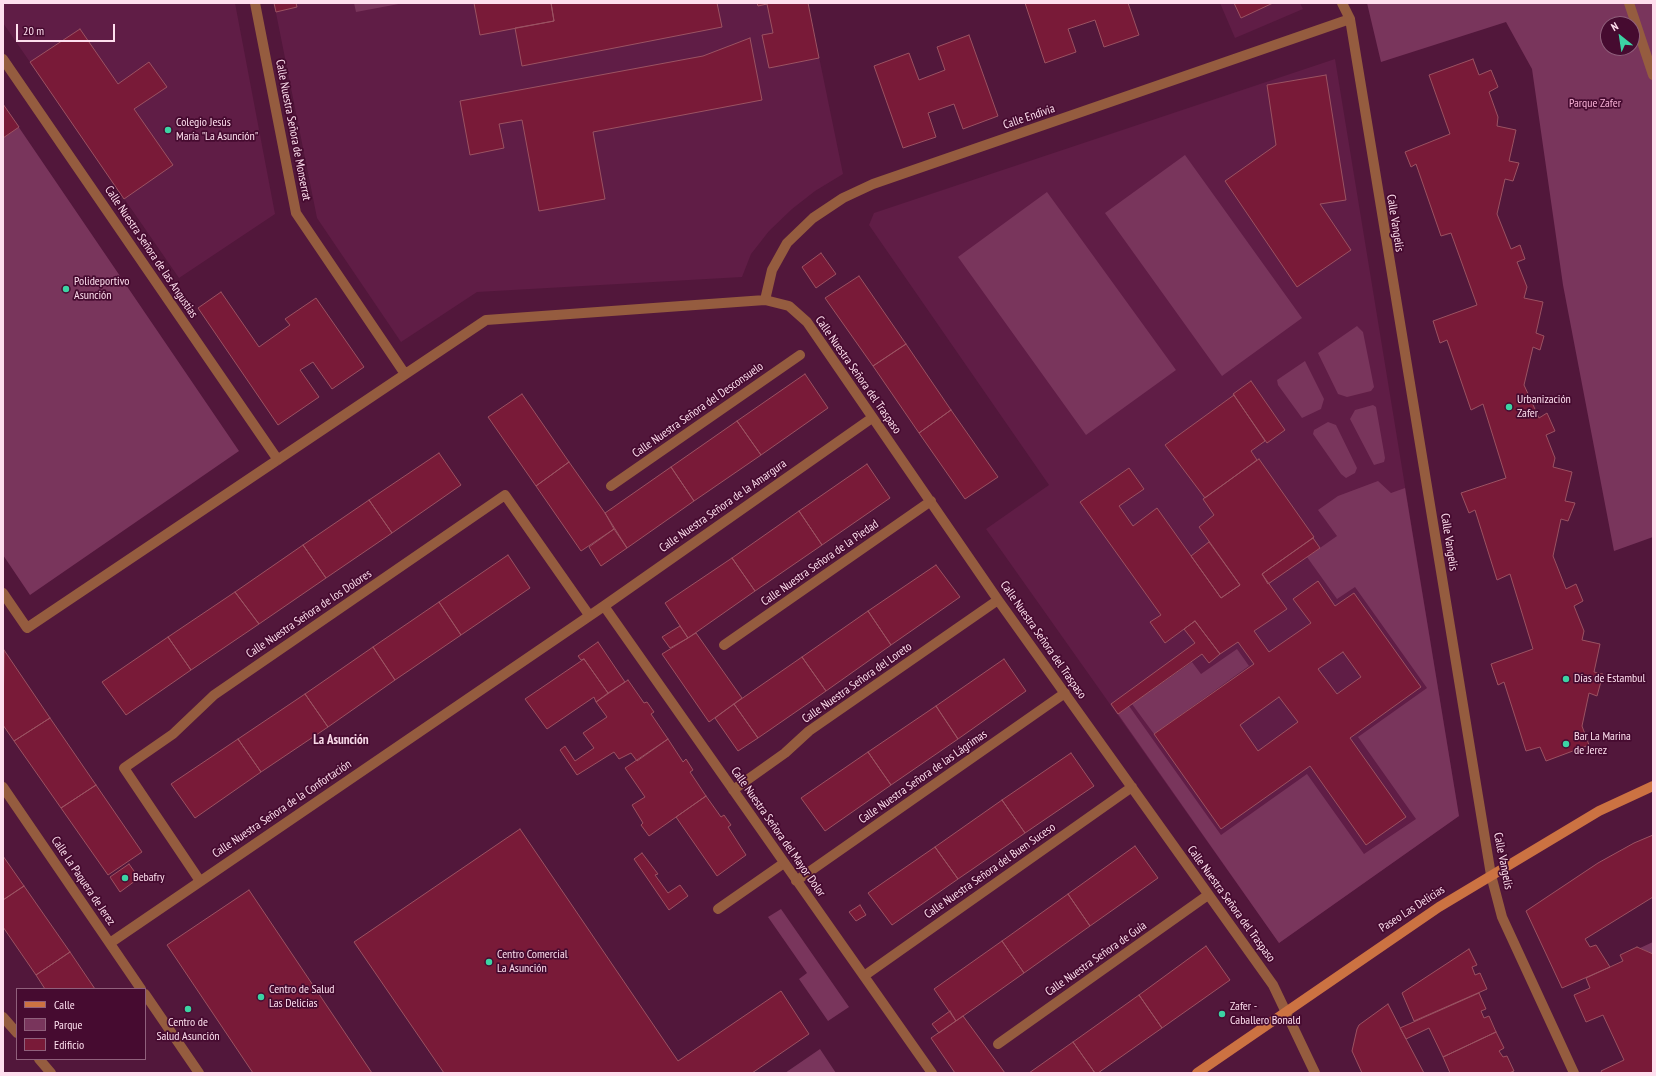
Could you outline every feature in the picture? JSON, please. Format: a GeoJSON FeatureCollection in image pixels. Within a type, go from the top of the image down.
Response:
{"type":"FeatureCollection","features":[{"type":"Feature","properties":{"kind":"street","name":"Calle Nuestra Señora de Monserrat"},"geometry":{"type":"LineString","coordinates":[[255,3],[296,213],[405,374]]}},
{"type":"Feature","properties":{"kind":"street","name":"Calle Vangelis"},"geometry":{"type":"LineString","coordinates":[[1342,3],[1350,19],[1359,82],[1491,875],[1502,917],[1574,1073]]}},
{"type":"Feature","properties":{"kind":"street"},"geometry":{"type":"LineString","coordinates":[[1629,3],[1653,75]]}},
{"type":"Feature","properties":{"kind":"street","name":"Calle Endivia"},"geometry":{"type":"LineString","coordinates":[[765,300],[772,270],[787,243],[813,218],[843,198],[873,184],[1350,19]]}},
{"type":"Feature","properties":{"kind":"street","name":"Calle Nuestra Señora de las Angustias"},"geometry":{"type":"LineString","coordinates":[[3,59],[278,460]]}},
{"type":"Feature","properties":{"kind":"street","name":"Calle Nuestra Señora del Traspaso"},"geometry":{"type":"LineString","coordinates":[[3,593],[27,628],[486,320],[765,300],[789,306],[807,322],[998,600],[1273,985],[1287,1011],[1314,1073]]}},
{"type":"Feature","properties":{"kind":"street","name":"Calle Nuestra Señora del Desconsuelo"},"geometry":{"type":"LineString","coordinates":[[611,486],[800,355]]}},
{"type":"Feature","properties":{"kind":"street","name":"Calle Nuestra Señora de la Amargura"},"geometry":{"type":"LineString","coordinates":[[589,615],[872,418]]}},
{"type":"Feature","properties":{"kind":"street","name":"Calle Nuestra Señora de los Dolores"},"geometry":{"type":"LineString","coordinates":[[200,881],[124,768],[173,734],[214,695],[505,495],[589,615]]}},
{"type":"Feature","properties":{"kind":"street","name":"Calle Nuestra Señora de la Piedad"},"geometry":{"type":"LineString","coordinates":[[724,645],[931,501]]}},
{"type":"Feature","properties":{"kind":"street","name":"Calle Nuestra Señora del Loreto"},"geometry":{"type":"LineString","coordinates":[[733,790],[786,753],[810,732],[998,600]]}},
{"type":"Feature","properties":{"kind":"street","name":"Calle Nuestra Señora del Mayor Dolor"},"geometry":{"type":"LineString","coordinates":[[604,606],[932,1073]]}},
{"type":"Feature","properties":{"kind":"street","name":"Calle Nuestra Señora de la Confortación"},"geometry":{"type":"LineString","coordinates":[[110,943],[589,615]]}},
{"type":"Feature","properties":{"kind":"street","name":"Calle Nuestra Señora de las Lágrimas"},"geometry":{"type":"LineString","coordinates":[[796,881],[1065,694]]}},
{"type":"Feature","properties":{"kind":"street","name":"Paseo Las Delicias"},"geometry":{"type":"LineString","coordinates":[[1197,1073],[1380,946],[1491,875],[1599,811],[1653,786]]}},
{"type":"Feature","properties":{"kind":"street","name":"Calle La Paquera de Jerez"},"geometry":{"type":"LineString","coordinates":[[3,787],[141,988]]}},
{"type":"Feature","properties":{"kind":"street","name":"Calle Nuestra Señora del Buen Suceso"},"geometry":{"type":"LineString","coordinates":[[864,976],[1132,787]]}},
{"type":"Feature","properties":{"kind":"street"},"geometry":{"type":"LineString","coordinates":[[718,909],[784,863]]}},
{"type":"Feature","properties":{"kind":"street","name":"Calle Nuestra Señora de Guía"},"geometry":{"type":"LineString","coordinates":[[998,1044],[1208,895]]}},
{"type":"Feature","properties":{"kind":"street"},"geometry":{"type":"LineString","coordinates":[[146,995],[199,1073]]}},
{"type":"Feature","properties":{"kind":"street"},"geometry":{"type":"LineString","coordinates":[[4,1020],[16,1032]]}},
{"type":"Feature","properties":{"kind":"street"},"geometry":{"type":"LineString","coordinates":[[40,1060],[51,1073]]}},
{"type":"Feature","properties":{"kind":"shaded area","name":"Colegio Jesús María \"La Asunción\""},"geometry":{"type":"Polygon","coordinates":[[[3,3],[235,3],[275,214],[179,278],[3,23],[3,3]]]}},
{"type":"Feature","properties":{"kind":"shaded area"},"geometry":{"type":"Polygon","coordinates":[[[274,3],[808,3],[843,174],[815,191],[792,209],[769,231],[751,254],[742,277],[477,292],[401,342],[317,218],[274,3]]]}},
{"type":"Feature","properties":{"kind":"shaded area"},"geometry":{"type":"Polygon","coordinates":[[[1220,3],[1300,3],[1303,9],[1235,38],[1220,3]]]}},
{"type":"Feature","properties":{"kind":"shaded area"},"geometry":{"type":"Polygon","coordinates":[[[1335,59],[1459,816],[1279,943],[986,529],[1049,485],[869,225],[874,213],[1335,59]]]}},
{"type":"Feature","properties":{"kind":"green space"},"geometry":{"type":"Polygon","coordinates":[[[354,3],[404,3],[356,12],[354,3]]]}},
{"type":"Feature","properties":{"kind":"green space","name":"Parque Zafer"},"geometry":{"type":"Polygon","coordinates":[[[1367,3],[1653,3],[1653,537],[1614,551],[1563,285],[1532,69],[1506,22],[1381,62],[1367,3]]]}},
{"type":"Feature","properties":{"kind":"green space","name":"Polideportivo Asunción"},"geometry":{"type":"Polygon","coordinates":[[[3,104],[239,451],[30,595],[3,555],[3,104]]]}},
{"type":"Feature","properties":{"kind":"green space"},"geometry":{"type":"Polygon","coordinates":[[[1185,155],[1302,318],[1222,376],[1105,213],[1185,155]]]}},
{"type":"Feature","properties":{"kind":"green space"},"geometry":{"type":"Polygon","coordinates":[[[1047,192],[1176,370],[1086,435],[958,257],[1047,192]]]}},
{"type":"Feature","properties":{"kind":"green space"},"geometry":{"type":"Polygon","coordinates":[[[1357,326],[1363,332],[1374,387],[1371,391],[1347,397],[1338,394],[1318,353],[1357,326]]]}},
{"type":"Feature","properties":{"kind":"green space"},"geometry":{"type":"Polygon","coordinates":[[[1305,361],[1324,399],[1321,409],[1302,418],[1278,385],[1277,380],[1305,361]]]}},
{"type":"Feature","properties":{"kind":"green space"},"geometry":{"type":"Polygon","coordinates":[[[1373,405],[1376,407],[1385,458],[1384,462],[1374,465],[1350,419],[1355,410],[1373,405]]]}},
{"type":"Feature","properties":{"kind":"green space"},"geometry":{"type":"Polygon","coordinates":[[[1328,422],[1336,425],[1357,468],[1355,473],[1346,478],[1341,474],[1313,434],[1314,430],[1328,422]]]}},
{"type":"Feature","properties":{"kind":"green space"},"geometry":{"type":"Polygon","coordinates":[[[1378,481],[1391,493],[1405,488],[1459,816],[1279,943],[1118,714],[1129,706],[1221,835],[1307,774],[1364,854],[1416,819],[1358,737],[1427,688],[1355,587],[1337,599],[1307,557],[1337,536],[1318,510],[1338,496],[1378,481]]]}},
{"type":"Feature","properties":{"kind":"green space"},"geometry":{"type":"Polygon","coordinates":[[[1237,649],[1249,666],[1154,734],[1132,704],[1192,662],[1201,674],[1237,649]]]}},
{"type":"Feature","properties":{"kind":"green space"},"geometry":{"type":"Polygon","coordinates":[[[781,909],[849,1007],[828,1021],[799,979],[807,973],[768,917],[781,909]]]}},
{"type":"Feature","properties":{"kind":"green space"},"geometry":{"type":"Polygon","coordinates":[[[1653,942],[1653,954],[1640,948],[1653,942]]]}},
{"type":"Feature","properties":{"kind":"green space"},"geometry":{"type":"Polygon","coordinates":[[[820,1049],[836,1073],[785,1073],[820,1049]]]}},
{"type":"Feature","properties":{"kind":"building"},"geometry":{"type":"Polygon","coordinates":[[[274,3],[296,3],[297,7],[276,12],[274,3]]]}},
{"type":"Feature","properties":{"kind":"building"},"geometry":{"type":"Polygon","coordinates":[[[474,3],[551,3],[554,21],[480,35],[474,3]]]}},
{"type":"Feature","properties":{"kind":"building"},"geometry":{"type":"Polygon","coordinates":[[[551,3],[717,3],[722,27],[522,66],[515,28],[554,21],[551,3]]]}},
{"type":"Feature","properties":{"kind":"building"},"geometry":{"type":"Polygon","coordinates":[[[757,3],[808,3],[819,58],[769,68],[762,35],[773,33],[767,4],[758,6],[757,3]]]}},
{"type":"Feature","properties":{"kind":"building"},"geometry":{"type":"Polygon","coordinates":[[[1025,3],[1128,3],[1139,35],[1104,47],[1095,20],[1068,29],[1076,52],[1045,63],[1025,3]]]}},
{"type":"Feature","properties":{"kind":"building"},"geometry":{"type":"Polygon","coordinates":[[[1234,3],[1273,3],[1241,18],[1234,3]]]}},
{"type":"Feature","properties":{"kind":"building"},"geometry":{"type":"Polygon","coordinates":[[[80,29],[118,84],[149,62],[167,87],[134,109],[173,165],[124,199],[30,62],[80,29]]]}},
{"type":"Feature","properties":{"kind":"building"},"geometry":{"type":"Polygon","coordinates":[[[969,35],[998,116],[963,129],[954,104],[928,113],[936,137],[903,148],[874,66],[909,53],[919,80],[945,70],[937,47],[969,35]]]}},
{"type":"Feature","properties":{"kind":"building"},"geometry":{"type":"Polygon","coordinates":[[[750,38],[762,100],[593,132],[605,199],[539,211],[522,120],[499,124],[504,148],[470,155],[460,101],[703,56],[750,38]]]}},
{"type":"Feature","properties":{"kind":"building","name":"Urbanización Zafer"},"geometry":{"type":"Polygon","coordinates":[[[1473,59],[1479,75],[1491,70],[1498,87],[1489,92],[1498,117],[1497,126],[1516,130],[1509,161],[1519,163],[1513,181],[1505,179],[1497,214],[1511,249],[1520,245],[1525,259],[1517,262],[1527,287],[1524,298],[1543,302],[1536,333],[1544,336],[1540,350],[1533,347],[1524,385],[1539,418],[1547,413],[1555,431],[1546,435],[1555,458],[1553,467],[1572,472],[1565,501],[1575,503],[1568,521],[1561,519],[1553,556],[1566,589],[1576,584],[1583,601],[1574,606],[1584,631],[1582,640],[1600,644],[1594,672],[1603,674],[1597,696],[1589,693],[1582,726],[1589,745],[1546,761],[1540,747],[1526,751],[1504,682],[1498,685],[1491,664],[1533,649],[1510,574],[1497,580],[1475,510],[1469,513],[1461,493],[1506,478],[1483,404],[1471,410],[1447,340],[1440,343],[1433,321],[1477,305],[1451,233],[1441,236],[1416,164],[1411,167],[1405,152],[1450,134],[1429,75],[1473,59]]]}},
{"type":"Feature","properties":{"kind":"building"},"geometry":{"type":"Polygon","coordinates":[[[1326,75],[1346,200],[1320,204],[1351,250],[1297,287],[1225,181],[1276,145],[1267,85],[1326,75]]]}},
{"type":"Feature","properties":{"kind":"building"},"geometry":{"type":"Polygon","coordinates":[[[3,104],[19,127],[3,138],[3,104]]]}},
{"type":"Feature","properties":{"kind":"building"},"geometry":{"type":"Polygon","coordinates":[[[821,253],[836,274],[816,288],[802,267],[821,253]]]}},
{"type":"Feature","properties":{"kind":"building"},"geometry":{"type":"Polygon","coordinates":[[[859,276],[906,344],[873,366],[825,298],[859,276]]]}},
{"type":"Feature","properties":{"kind":"building"},"geometry":{"type":"Polygon","coordinates":[[[221,292],[259,347],[290,325],[285,319],[316,298],[364,367],[332,389],[313,362],[300,370],[319,397],[278,425],[198,308],[221,292]]]}},
{"type":"Feature","properties":{"kind":"building"},"geometry":{"type":"Polygon","coordinates":[[[906,344],[951,410],[919,433],[873,366],[906,344]]]}},
{"type":"Feature","properties":{"kind":"building"},"geometry":{"type":"Polygon","coordinates":[[[805,374],[828,408],[761,455],[737,421],[805,374]]]}},
{"type":"Feature","properties":{"kind":"building"},"geometry":{"type":"Polygon","coordinates":[[[1251,381],[1285,430],[1267,443],[1233,394],[1251,381]]]}},
{"type":"Feature","properties":{"kind":"building"},"geometry":{"type":"Polygon","coordinates":[[[522,394],[569,462],[536,486],[488,417],[522,394]]]}},
{"type":"Feature","properties":{"kind":"building"},"geometry":{"type":"Polygon","coordinates":[[[1234,395],[1265,441],[1251,451],[1257,460],[1205,498],[1165,445],[1234,395]]]}},
{"type":"Feature","properties":{"kind":"building"},"geometry":{"type":"Polygon","coordinates":[[[951,410],[998,477],[965,499],[919,433],[951,410]]]}},
{"type":"Feature","properties":{"kind":"building"},"geometry":{"type":"Polygon","coordinates":[[[737,421],[761,455],[694,501],[671,467],[737,421]]]}},
{"type":"Feature","properties":{"kind":"building"},"geometry":{"type":"Polygon","coordinates":[[[439,453],[461,485],[392,533],[369,500],[439,453]]]}},
{"type":"Feature","properties":{"kind":"building"},"geometry":{"type":"Polygon","coordinates":[[[1259,459],[1314,537],[1262,574],[1287,609],[1254,631],[1269,652],[1311,623],[1293,599],[1318,581],[1335,606],[1354,593],[1421,687],[1350,738],[1406,817],[1366,845],[1310,766],[1221,829],[1154,734],[1254,664],[1238,642],[1220,654],[1195,621],[1165,643],[1150,622],[1161,615],[1080,502],[1129,468],[1144,489],[1119,506],[1133,526],[1157,508],[1221,598],[1240,585],[1199,527],[1214,515],[1203,499],[1259,459]],[[1343,652],[1318,669],[1337,694],[1361,677],[1343,652]],[[1279,697],[1240,725],[1258,751],[1298,722],[1279,697]]]}},
{"type":"Feature","properties":{"kind":"building"},"geometry":{"type":"Polygon","coordinates":[[[569,462],[605,513],[614,529],[581,551],[536,486],[569,462]]]}},
{"type":"Feature","properties":{"kind":"building"},"geometry":{"type":"Polygon","coordinates":[[[867,464],[890,498],[822,545],[799,511],[867,464]]]}},
{"type":"Feature","properties":{"kind":"building"},"geometry":{"type":"Polygon","coordinates":[[[671,467],[694,501],[627,548],[605,513],[671,467]]]}},
{"type":"Feature","properties":{"kind":"building"},"geometry":{"type":"Polygon","coordinates":[[[369,500],[392,533],[326,578],[303,545],[369,500]]]}},
{"type":"Feature","properties":{"kind":"building"},"geometry":{"type":"Polygon","coordinates":[[[799,511],[822,545],[755,591],[732,558],[799,511]]]}},
{"type":"Feature","properties":{"kind":"building"},"geometry":{"type":"Polygon","coordinates":[[[614,529],[627,548],[601,566],[589,547],[614,529]]]}},
{"type":"Feature","properties":{"kind":"building"},"geometry":{"type":"Polygon","coordinates":[[[1313,538],[1320,548],[1268,584],[1262,574],[1313,538]]]}},
{"type":"Feature","properties":{"kind":"building"},"geometry":{"type":"Polygon","coordinates":[[[1209,542],[1240,585],[1221,598],[1191,556],[1209,542]]]}},
{"type":"Feature","properties":{"kind":"building"},"geometry":{"type":"Polygon","coordinates":[[[303,545],[326,578],[259,624],[235,592],[303,545]]]}},
{"type":"Feature","properties":{"kind":"building"},"geometry":{"type":"Polygon","coordinates":[[[508,555],[530,588],[461,635],[439,602],[508,555]]]}},
{"type":"Feature","properties":{"kind":"building"},"geometry":{"type":"Polygon","coordinates":[[[732,558],[755,591],[688,638],[665,603],[732,558]]]}},
{"type":"Feature","properties":{"kind":"building"},"geometry":{"type":"Polygon","coordinates":[[[936,565],[960,597],[891,645],[868,611],[936,565]]]}},
{"type":"Feature","properties":{"kind":"building"},"geometry":{"type":"Polygon","coordinates":[[[235,592],[259,624],[191,670],[168,637],[235,592]]]}},
{"type":"Feature","properties":{"kind":"building"},"geometry":{"type":"Polygon","coordinates":[[[439,602],[461,635],[395,680],[373,647],[439,602]]]}},
{"type":"Feature","properties":{"kind":"building"},"geometry":{"type":"Polygon","coordinates":[[[868,611],[891,645],[826,691],[802,657],[868,611]]]}},
{"type":"Feature","properties":{"kind":"building"},"geometry":{"type":"Polygon","coordinates":[[[1195,621],[1220,654],[1209,663],[1202,654],[1118,714],[1111,704],[1195,643],[1184,629],[1195,621]]]}},
{"type":"Feature","properties":{"kind":"building"},"geometry":{"type":"Polygon","coordinates":[[[680,626],[688,638],[670,648],[662,637],[680,626]]]}},
{"type":"Feature","properties":{"kind":"building"},"geometry":{"type":"Polygon","coordinates":[[[696,633],[742,698],[709,722],[662,654],[696,633]]]}},
{"type":"Feature","properties":{"kind":"building"},"geometry":{"type":"Polygon","coordinates":[[[168,637],[191,670],[126,715],[102,682],[168,637]]]}},
{"type":"Feature","properties":{"kind":"building"},"geometry":{"type":"Polygon","coordinates":[[[598,642],[625,682],[608,693],[584,659],[581,660],[578,656],[598,642]]]}},
{"type":"Feature","properties":{"kind":"building"},"geometry":{"type":"Polygon","coordinates":[[[373,647],[395,680],[328,727],[305,694],[373,647]]]}},
{"type":"Feature","properties":{"kind":"building"},"geometry":{"type":"Polygon","coordinates":[[[4,650],[50,718],[14,741],[3,725],[4,650]]]}},
{"type":"Feature","properties":{"kind":"building"},"geometry":{"type":"Polygon","coordinates":[[[802,657],[826,691],[758,738],[734,704],[802,657]]]}},
{"type":"Feature","properties":{"kind":"building"},"geometry":{"type":"Polygon","coordinates":[[[584,659],[608,693],[596,702],[594,697],[547,729],[525,699],[584,659]]]}},
{"type":"Feature","properties":{"kind":"building"},"geometry":{"type":"Polygon","coordinates":[[[1004,659],[1026,691],[958,739],[936,706],[1004,659]]]}},
{"type":"Feature","properties":{"kind":"building"},"geometry":{"type":"Polygon","coordinates":[[[628,680],[644,703],[647,702],[654,712],[651,714],[668,739],[637,761],[631,753],[619,759],[614,752],[577,775],[560,750],[565,746],[575,761],[594,748],[583,733],[607,717],[596,702],[628,680]]]}},
{"type":"Feature","properties":{"kind":"building"},"geometry":{"type":"Polygon","coordinates":[[[305,694],[328,727],[261,772],[238,739],[305,694]]]}},
{"type":"Feature","properties":{"kind":"building"},"geometry":{"type":"Polygon","coordinates":[[[734,704],[758,738],[738,751],[715,718],[734,704]]]}},
{"type":"Feature","properties":{"kind":"building"},"geometry":{"type":"Polygon","coordinates":[[[936,706],[958,739],[891,785],[868,752],[936,706]]]}},
{"type":"Feature","properties":{"kind":"building"},"geometry":{"type":"Polygon","coordinates":[[[50,718],[96,785],[61,808],[14,741],[50,718]]]}},
{"type":"Feature","properties":{"kind":"building"},"geometry":{"type":"Polygon","coordinates":[[[238,739],[261,772],[195,818],[171,784],[238,739]]]}},
{"type":"Feature","properties":{"kind":"building"},"geometry":{"type":"Polygon","coordinates":[[[668,739],[683,762],[686,759],[693,770],[690,772],[706,796],[649,836],[641,825],[643,823],[632,805],[645,797],[625,768],[668,739]]]}},
{"type":"Feature","properties":{"kind":"building"},"geometry":{"type":"Polygon","coordinates":[[[868,752],[891,785],[825,831],[801,798],[868,752]]]}},
{"type":"Feature","properties":{"kind":"building"},"geometry":{"type":"Polygon","coordinates":[[[1071,753],[1094,786],[1025,833],[1002,800],[1071,753]]]}},
{"type":"Feature","properties":{"kind":"building"},"geometry":{"type":"Polygon","coordinates":[[[96,785],[142,852],[108,875],[61,808],[96,785]]]}},
{"type":"Feature","properties":{"kind":"building"},"geometry":{"type":"Polygon","coordinates":[[[706,796],[721,817],[724,815],[731,825],[728,827],[746,855],[717,876],[676,817],[706,796]]]}},
{"type":"Feature","properties":{"kind":"building"},"geometry":{"type":"Polygon","coordinates":[[[1002,800],[1025,833],[958,879],[935,847],[1002,800]]]}},
{"type":"Feature","properties":{"kind":"building","name":"Centro Comercial La Asunción"},"geometry":{"type":"Polygon","coordinates":[[[520,829],[678,1061],[781,991],[809,1034],[752,1073],[444,1073],[354,942],[520,829]]]}},
{"type":"Feature","properties":{"kind":"building"},"geometry":{"type":"Polygon","coordinates":[[[1653,835],[1653,897],[1585,939],[1590,947],[1596,945],[1610,967],[1562,988],[1526,911],[1598,863],[1634,843],[1653,835]]]}},
{"type":"Feature","properties":{"kind":"building"},"geometry":{"type":"Polygon","coordinates":[[[1135,846],[1158,878],[1090,926],[1068,894],[1135,846]]]}},
{"type":"Feature","properties":{"kind":"building"},"geometry":{"type":"Polygon","coordinates":[[[935,847],[958,879],[892,925],[868,893],[935,847]]]}},
{"type":"Feature","properties":{"kind":"building"},"geometry":{"type":"Polygon","coordinates":[[[642,853],[658,874],[655,875],[668,893],[680,885],[688,896],[669,910],[634,859],[642,853]]]}},
{"type":"Feature","properties":{"kind":"building"},"geometry":{"type":"Polygon","coordinates":[[[3,856],[24,886],[3,900],[3,856]]]}},
{"type":"Feature","properties":{"kind":"building","name":"Bebafry"},"geometry":{"type":"Polygon","coordinates":[[[129,864],[139,878],[120,892],[110,877],[129,864]]]}},
{"type":"Feature","properties":{"kind":"building"},"geometry":{"type":"Polygon","coordinates":[[[24,886],[70,952],[36,975],[3,927],[3,900],[24,886]]]}},
{"type":"Feature","properties":{"kind":"building","name":"Centro de Salud Las Delicias"},"geometry":{"type":"Polygon","coordinates":[[[249,890],[372,1073],[253,1073],[167,945],[249,890]]]}},
{"type":"Feature","properties":{"kind":"building"},"geometry":{"type":"Polygon","coordinates":[[[1068,894],[1090,926],[1024,973],[1002,941],[1068,894]]]}},
{"type":"Feature","properties":{"kind":"building"},"geometry":{"type":"Polygon","coordinates":[[[860,905],[866,915],[856,921],[849,912],[860,905]]]}},
{"type":"Feature","properties":{"kind":"building"},"geometry":{"type":"Polygon","coordinates":[[[1002,941],[1024,973],[956,1021],[934,989],[1002,941]]]}},
{"type":"Feature","properties":{"kind":"building"},"geometry":{"type":"Polygon","coordinates":[[[1206,946],[1230,980],[1162,1028],[1139,995],[1206,946]]]}},
{"type":"Feature","properties":{"kind":"building"},"geometry":{"type":"Polygon","coordinates":[[[1637,947],[1653,954],[1653,1073],[1602,1073],[1601,1071],[1624,1060],[1603,1015],[1586,1022],[1574,995],[1590,988],[1586,978],[1623,961],[1620,955],[1637,947]]]}},
{"type":"Feature","properties":{"kind":"building"},"geometry":{"type":"Polygon","coordinates":[[[1469,949],[1477,965],[1472,967],[1475,975],[1480,973],[1487,989],[1414,1021],[1402,993],[1469,949]]]}},
{"type":"Feature","properties":{"kind":"building"},"geometry":{"type":"Polygon","coordinates":[[[70,952],[94,988],[44,988],[36,975],[70,952]]]}},
{"type":"Feature","properties":{"kind":"building"},"geometry":{"type":"Polygon","coordinates":[[[1479,993],[1486,1009],[1481,1011],[1484,1018],[1489,1016],[1496,1032],[1443,1057],[1429,1028],[1406,1039],[1400,1028],[1479,993]]]}},
{"type":"Feature","properties":{"kind":"building"},"geometry":{"type":"Polygon","coordinates":[[[1139,995],[1162,1028],[1098,1073],[1095,1073],[1073,1042],[1139,995]]]}},
{"type":"Feature","properties":{"kind":"building"},"geometry":{"type":"Polygon","coordinates":[[[1388,1004],[1424,1073],[1362,1073],[1352,1051],[1357,1029],[1359,1025],[1388,1004]]]}},
{"type":"Feature","properties":{"kind":"building"},"geometry":{"type":"Polygon","coordinates":[[[950,1011],[956,1021],[939,1033],[932,1024],[950,1011]]]}},
{"type":"Feature","properties":{"kind":"building"},"geometry":{"type":"Polygon","coordinates":[[[963,1016],[1005,1073],[955,1073],[931,1038],[963,1016]]]}},
{"type":"Feature","properties":{"kind":"building"},"geometry":{"type":"Polygon","coordinates":[[[1496,1032],[1504,1048],[1499,1051],[1503,1057],[1507,1056],[1514,1071],[1509,1073],[1450,1073],[1443,1057],[1496,1032]]]}},
{"type":"Feature","properties":{"kind":"building"},"geometry":{"type":"Polygon","coordinates":[[[1073,1042],[1095,1073],[1029,1073],[1073,1042]]]}},
{"type":"Feature","properties":{"kind":"place","name":"Colegio Jesús María \"La Asunción\""},"geometry":{"type":"Point","coordinates":[168,130]}},
{"type":"Feature","properties":{"kind":"place","name":"Polideportivo Asunción"},"geometry":{"type":"Point","coordinates":[66,289]}},
{"type":"Feature","properties":{"kind":"place","name":"Urbanización Zafer"},"geometry":{"type":"Point","coordinates":[1509,407]}},
{"type":"Feature","properties":{"kind":"place","name":"Días de Estambul"},"geometry":{"type":"Point","coordinates":[1566,679]}},
{"type":"Feature","properties":{"kind":"place","name":"Bar La Marina de Jerez"},"geometry":{"type":"Point","coordinates":[1566,744]}},
{"type":"Feature","properties":{"kind":"place","name":"Bebafry"},"geometry":{"type":"Point","coordinates":[125,878]}},
{"type":"Feature","properties":{"kind":"place","name":"Centro Comercial La Asunción"},"geometry":{"type":"Point","coordinates":[489,962]}},
{"type":"Feature","properties":{"kind":"place","name":"Centro de Salud Las Delicias"},"geometry":{"type":"Point","coordinates":[261,997]}},
{"type":"Feature","properties":{"kind":"place","name":"Centro de Salud Asunción"},"geometry":{"type":"Point","coordinates":[188,1009]}},
{"type":"Feature","properties":{"kind":"place","name":"Zafer - Caballero Bonald"},"geometry":{"type":"Point","coordinates":[1222,1014]}},
{"type":"Feature","properties":{"kind":"district","name":"La Asunción"},"geometry":{"type":"Point","coordinates":[341,740]}}]}
